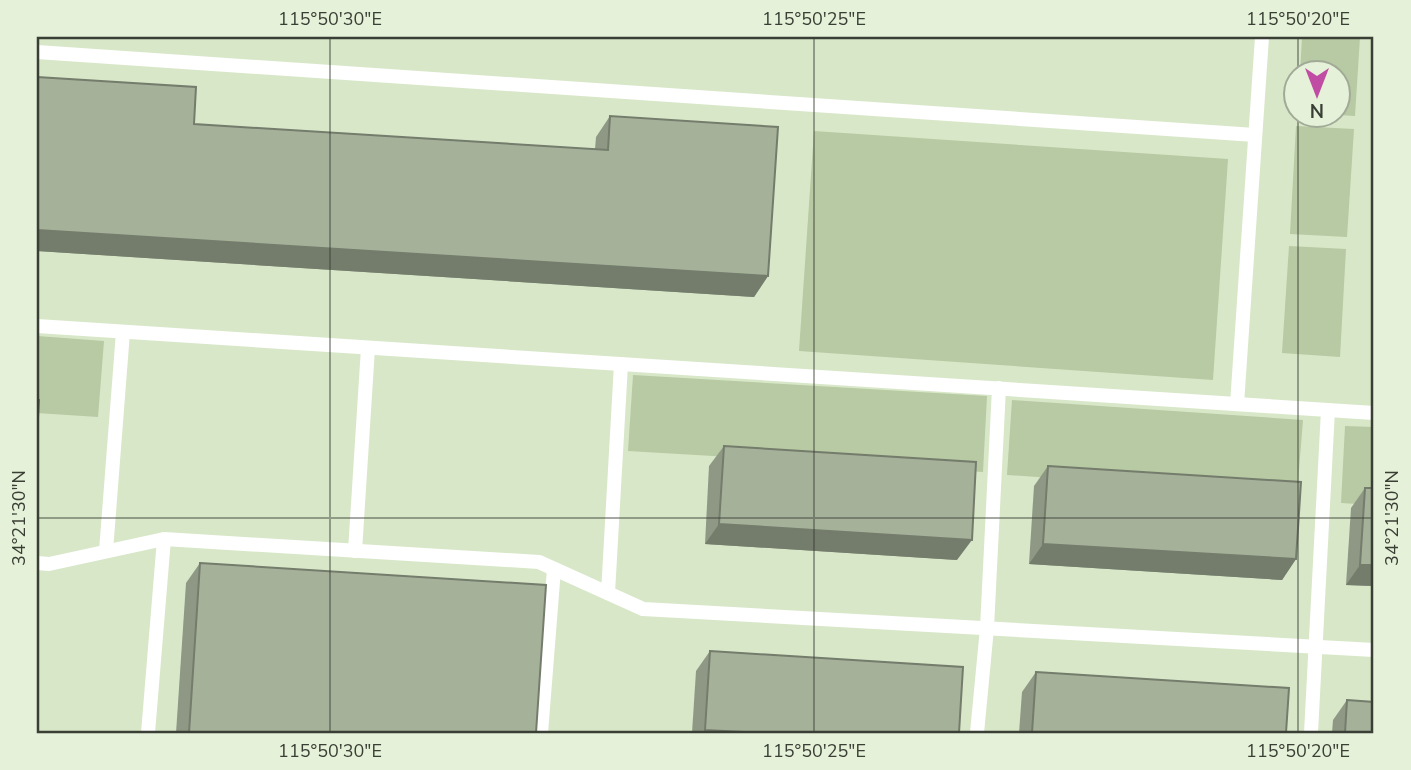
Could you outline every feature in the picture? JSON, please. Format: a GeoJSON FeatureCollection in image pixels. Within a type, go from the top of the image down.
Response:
{"type":"FeatureCollection","features":[{"type":"Feature","properties":{"kind":"lane"},"geometry":{"type":"LineString","coordinates":[[1237,404],[1262,37]]}},
{"type":"Feature","properties":{"kind":"lane"},"geometry":{"type":"LineString","coordinates":[[37,52],[1255,135]]}},
{"type":"Feature","properties":{"kind":"lane"},"geometry":{"type":"LineString","coordinates":[[37,326],[1374,413]]}},
{"type":"Feature","properties":{"kind":"lane"},"geometry":{"type":"LineString","coordinates":[[106,551],[123,332]]}},
{"type":"Feature","properties":{"kind":"lane"},"geometry":{"type":"LineString","coordinates":[[355,551],[368,348]]}},
{"type":"Feature","properties":{"kind":"lane"},"geometry":{"type":"LineString","coordinates":[[608,593],[621,364]]}},
{"type":"Feature","properties":{"kind":"lane"},"geometry":{"type":"LineString","coordinates":[[977,733],[987,628],[999,388]]}},
{"type":"Feature","properties":{"kind":"lane"},"geometry":{"type":"LineString","coordinates":[[1311,733],[1328,410]]}},
{"type":"Feature","properties":{"kind":"lane"},"geometry":{"type":"LineString","coordinates":[[148,733],[164,539]]}},
{"type":"Feature","properties":{"kind":"lane"},"geometry":{"type":"LineString","coordinates":[[37,563],[48,564],[164,539],[538,562],[643,608],[1374,650]]}},
{"type":"Feature","properties":{"kind":"lane"},"geometry":{"type":"LineString","coordinates":[[541,733],[554,569]]}},
{"type":"Feature","properties":{"kind":"shaded area"},"geometry":{"type":"Polygon","coordinates":[[[37,37],[1374,37],[1374,733],[37,733],[37,37]]]}},
{"type":"Feature","properties":{"kind":"shaded area"},"geometry":{"type":"Polygon","coordinates":[[[1302,37],[1360,37],[1355,116],[1352,116],[1352,60],[1301,60],[1302,37]]]}},
{"type":"Feature","properties":{"kind":"shaded area"},"geometry":{"type":"Polygon","coordinates":[[[1354,129],[1347,237],[1290,234],[1296,130],[1354,129]]]}},
{"type":"Feature","properties":{"kind":"shaded area"},"geometry":{"type":"Polygon","coordinates":[[[814,131],[1228,159],[1213,380],[799,351],[814,131]]]}},
{"type":"Feature","properties":{"kind":"shaded area"},"geometry":{"type":"Polygon","coordinates":[[[1289,246],[1346,249],[1340,357],[1282,353],[1289,246]]]}},
{"type":"Feature","properties":{"kind":"shaded area"},"geometry":{"type":"Polygon","coordinates":[[[37,336],[104,341],[98,417],[37,413],[37,336]]]}},
{"type":"Feature","properties":{"kind":"shaded area"},"geometry":{"type":"Polygon","coordinates":[[[633,375],[987,396],[983,472],[628,451],[633,375]]]}},
{"type":"Feature","properties":{"kind":"shaded area"},"geometry":{"type":"Polygon","coordinates":[[[1012,400],[1303,420],[1297,495],[1007,475],[1012,400]]]}},
{"type":"Feature","properties":{"kind":"shaded area"},"geometry":{"type":"Polygon","coordinates":[[[1345,426],[1374,427],[1374,505],[1341,503],[1345,426]]]}},
{"type":"Feature","properties":{"kind":"building"},"geometry":{"type":"Polygon","coordinates":[[[37,77],[196,87],[194,124],[608,150],[610,116],[778,127],[768,276],[37,230],[37,77]]]}},
{"type":"Feature","properties":{"kind":"building"},"geometry":{"type":"Polygon","coordinates":[[[37,400],[39,400],[37,435],[37,400]]]}},
{"type":"Feature","properties":{"kind":"building"},"geometry":{"type":"Polygon","coordinates":[[[724,446],[976,462],[972,540],[719,524],[724,446]]]}},
{"type":"Feature","properties":{"kind":"building"},"geometry":{"type":"Polygon","coordinates":[[[1048,466],[1301,482],[1296,559],[1043,544],[1048,466]]]}},
{"type":"Feature","properties":{"kind":"building"},"geometry":{"type":"Polygon","coordinates":[[[1365,488],[1374,488],[1374,565],[1360,565],[1365,488]]]}},
{"type":"Feature","properties":{"kind":"building"},"geometry":{"type":"Polygon","coordinates":[[[200,563],[546,585],[536,733],[189,733],[200,563]]]}},
{"type":"Feature","properties":{"kind":"building"},"geometry":{"type":"Polygon","coordinates":[[[710,651],[963,667],[959,733],[765,733],[705,730],[710,651]]]}},
{"type":"Feature","properties":{"kind":"building"},"geometry":{"type":"Polygon","coordinates":[[[1036,672],[1289,688],[1286,733],[1032,733],[1036,672]]]}},
{"type":"Feature","properties":{"kind":"building"},"geometry":{"type":"Polygon","coordinates":[[[1347,700],[1374,702],[1374,733],[1345,733],[1347,700]]]}}]}
